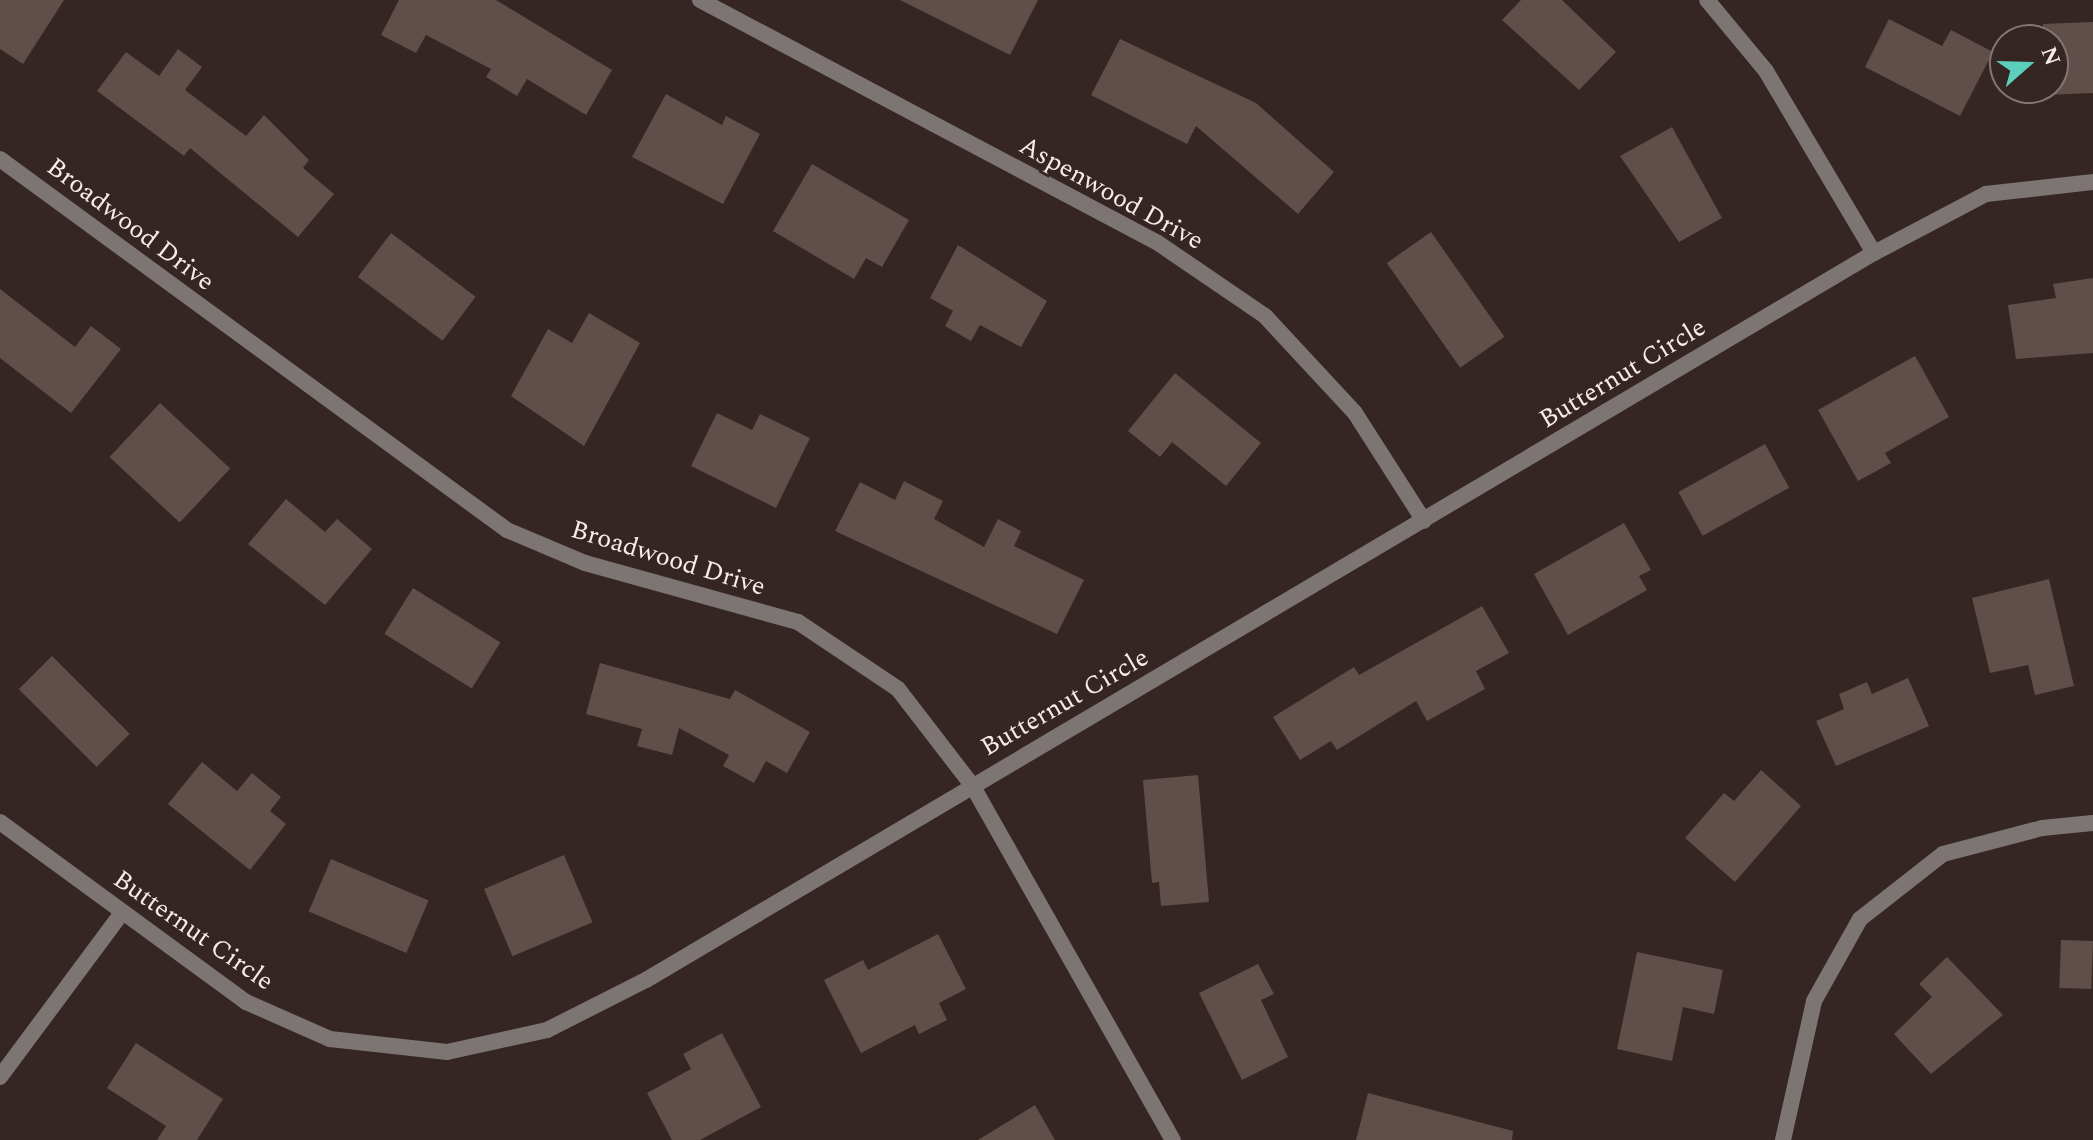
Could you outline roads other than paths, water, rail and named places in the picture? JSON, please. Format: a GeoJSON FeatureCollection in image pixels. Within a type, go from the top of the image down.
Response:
{"type":"FeatureCollection","features":[{"type":"Feature","properties":{"kind":"street","name":"Aspenwood Drive"},"geometry":{"type":"LineString","coordinates":[[700,0],[1158,243],[1265,316],[1355,413],[1424,521]]}},
{"type":"Feature","properties":{"kind":"street"},"geometry":{"type":"LineString","coordinates":[[1707,0],[1766,71],[1874,253]]}},
{"type":"Feature","properties":{"kind":"street","name":"Broadwood Drive"},"geometry":{"type":"LineString","coordinates":[[0,159],[507,530],[585,563],[798,622],[898,689],[972,785],[1173,1140]]}},
{"type":"Feature","properties":{"kind":"street","name":"Butternut Circle"},"geometry":{"type":"LineString","coordinates":[[0,822],[246,1002],[330,1039],[447,1052],[547,1030],[646,980],[1874,253],[1986,194],[2093,182]]}},
{"type":"Feature","properties":{"kind":"street"},"geometry":{"type":"LineString","coordinates":[[1783,1140],[1814,1001],[1860,919],[1943,854],[2042,828],[2093,823]]}},
{"type":"Feature","properties":{"kind":"street"},"geometry":{"type":"LineString","coordinates":[[0,1077],[122,913]]}}]}
